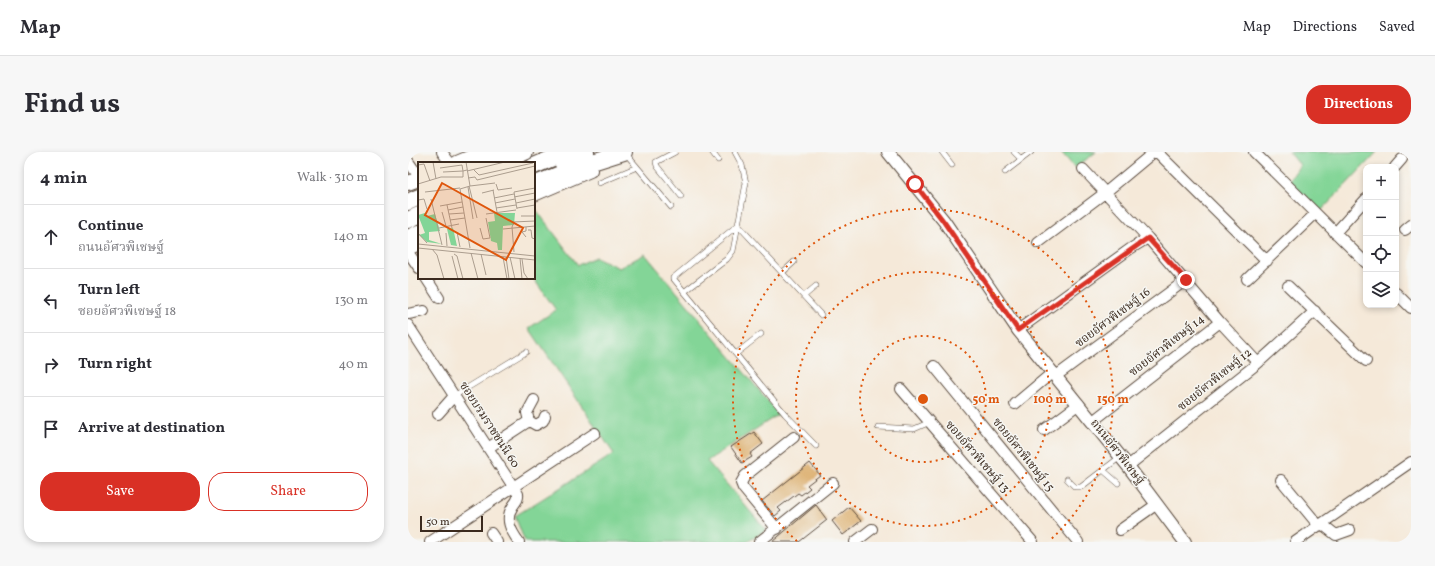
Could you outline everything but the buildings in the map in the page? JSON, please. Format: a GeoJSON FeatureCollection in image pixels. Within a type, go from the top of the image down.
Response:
{"type":"FeatureCollection","features":[{"type":"Feature","properties":{"kind":"main road"},"geometry":{"type":"LineString","coordinates":[[459,162],[483,152]]}},
{"type":"Feature","properties":{"kind":"main road"},"geometry":{"type":"LineString","coordinates":[[483,162],[507,152]]}},
{"type":"Feature","properties":{"kind":"main road"},"geometry":{"type":"LineString","coordinates":[[501,162],[525,152]]}},
{"type":"Feature","properties":{"kind":"main road"},"geometry":{"type":"LineString","coordinates":[[512,162],[536,152]]}},
{"type":"Feature","properties":{"kind":"main road"},"geometry":{"type":"LineString","coordinates":[[535,166],[567,152]]}},
{"type":"Feature","properties":{"kind":"main road"},"geometry":{"type":"LineString","coordinates":[[535,174],[586,152]]}},
{"type":"Feature","properties":{"kind":"main road"},"geometry":{"type":"LineString","coordinates":[[535,185],[580,166],[628,153]]}},
{"type":"Feature","properties":{"kind":"main road"},"geometry":{"type":"LineString","coordinates":[[535,194],[628,153]]}},
{"type":"Feature","properties":{"kind":"main road"},"geometry":{"type":"LineString","coordinates":[[408,183],[418,178]]}},
{"type":"Feature","properties":{"kind":"main road"},"geometry":{"type":"LineString","coordinates":[[408,194],[418,189]]}},
{"type":"Feature","properties":{"kind":"main road"},"geometry":{"type":"LineString","coordinates":[[408,202],[418,197]]}},
{"type":"Feature","properties":{"kind":"main road"},"geometry":{"type":"LineString","coordinates":[[408,207],[418,202]]}},
{"type":"Feature","properties":{"kind":"main road"},"geometry":{"type":"LineString","coordinates":[[408,220],[418,215]]}},
{"type":"Feature","properties":{"kind":"main road"},"geometry":{"type":"LineString","coordinates":[[408,227],[418,222]]}},
{"type":"Feature","properties":{"kind":"main road"},"geometry":{"type":"LineString","coordinates":[[408,238],[418,233]]}},
{"type":"Feature","properties":{"kind":"main road"},"geometry":{"type":"LineString","coordinates":[[408,248],[418,243]]}},
{"type":"Feature","properties":{"kind":"street"},"geometry":{"type":"LineString","coordinates":[[442,152],[449,162]]}},
{"type":"Feature","properties":{"kind":"street","name":"ถนนอัศวพิเชษฐ์"},"geometry":{"type":"LineString","coordinates":[[888,152],[944,222],[1018,330],[1125,461],[1185,542]]}},
{"type":"Feature","properties":{"kind":"street"},"geometry":{"type":"LineString","coordinates":[[1038,243],[1156,152],[1267,261]]}},
{"type":"Feature","properties":{"kind":"street"},"geometry":{"type":"LineString","coordinates":[[1254,152],[1363,261]]}},
{"type":"Feature","properties":{"kind":"street"},"geometry":{"type":"LineString","coordinates":[[408,161],[418,176]]}},
{"type":"Feature","properties":{"kind":"street"},"geometry":{"type":"LineString","coordinates":[[1083,169],[1106,192],[1186,280],[1220,322],[1258,363]]}},
{"type":"Feature","properties":{"kind":"street"},"geometry":{"type":"LineString","coordinates":[[1335,233],[1365,200]]}},
{"type":"Feature","properties":{"kind":"street"},"geometry":{"type":"LineString","coordinates":[[1247,279],[1315,214]]}},
{"type":"Feature","properties":{"kind":"street"},"geometry":{"type":"LineString","coordinates":[[1018,330],[1148,238]]}},
{"type":"Feature","properties":{"kind":"street"},"geometry":{"type":"LineString","coordinates":[[408,252],[418,267]]}},
{"type":"Feature","properties":{"kind":"street"},"geometry":{"type":"LineString","coordinates":[[427,279],[439,298]]}},
{"type":"Feature","properties":{"kind":"street","name":"ซอยอัศวพิเชษฐ์ 16"},"geometry":{"type":"LineString","coordinates":[[1015,404],[1186,280]]}},
{"type":"Feature","properties":{"kind":"street"},"geometry":{"type":"LineString","coordinates":[[1288,286],[1366,361]]}},
{"type":"Feature","properties":{"kind":"street"},"geometry":{"type":"LineString","coordinates":[[1399,296],[1411,308]]}},
{"type":"Feature","properties":{"kind":"street"},"geometry":{"type":"LineString","coordinates":[[408,314],[424,311]]}},
{"type":"Feature","properties":{"kind":"street","name":"ซอยอัศวพิเชษฐ์ 12"},"geometry":{"type":"LineString","coordinates":[[1125,461],[1258,363],[1315,311]]}},
{"type":"Feature","properties":{"kind":"street","name":"ซอยอัศวพิเชษฐ์ 14"},"geometry":{"type":"LineString","coordinates":[[1093,421],[1220,322]]}},
{"type":"Feature","properties":{"kind":"street","name":"ซอยบรมราชชนนี 60"},"geometry":{"type":"LineString","coordinates":[[408,325],[518,494],[519,499],[511,510],[508,522],[519,542]]}},
{"type":"Feature","properties":{"kind":"street","name":"ซอยอัศวพิเชษฐ์ 15"},"geometry":{"type":"LineString","coordinates":[[934,366],[1078,542]]}},
{"type":"Feature","properties":{"kind":"street","name":"ซอยอัศวพิเชษฐ์ 13"},"geometry":{"type":"LineString","coordinates":[[901,389],[1033,542]]}},
{"type":"Feature","properties":{"kind":"street"},"geometry":{"type":"LineString","coordinates":[[438,414],[454,396]]}},
{"type":"Feature","properties":{"kind":"street"},"geometry":{"type":"LineString","coordinates":[[534,400],[527,412],[529,421],[536,425],[543,420],[545,416]]}},
{"type":"Feature","properties":{"kind":"street"},"geometry":{"type":"LineString","coordinates":[[1044,430],[1079,404]]}},
{"type":"Feature","properties":{"kind":"street"},"geometry":{"type":"LineString","coordinates":[[488,448],[529,421]]}},
{"type":"Feature","properties":{"kind":"street"},"geometry":{"type":"LineString","coordinates":[[430,542],[595,433]]}},
{"type":"Feature","properties":{"kind":"street"},"geometry":{"type":"LineString","coordinates":[[777,529],[743,488],[741,483],[745,476],[794,437]]}},
{"type":"Feature","properties":{"kind":"street"},"geometry":{"type":"LineString","coordinates":[[1300,541],[1320,525],[1411,462]]}},
{"type":"Feature","properties":{"kind":"street"},"geometry":{"type":"LineString","coordinates":[[1281,480],[1320,525],[1336,535],[1350,530]]}},
{"type":"Feature","properties":{"kind":"street"},"geometry":{"type":"LineString","coordinates":[[759,542],[833,483]]}},
{"type":"Feature","properties":{"kind":"street"},"geometry":{"type":"LineString","coordinates":[[1120,530],[1158,504]]}},
{"type":"Feature","properties":{"kind":"street"},"geometry":{"type":"LineString","coordinates":[[856,542],[872,528]]}},
{"type":"Feature","properties":{"kind":"street"},"geometry":{"type":"LineString","coordinates":[[491,533],[497,542]]}},
{"type":"Feature","properties":{"kind":"lane"},"geometry":{"type":"LineString","coordinates":[[675,152],[656,162],[657,166],[681,196]]}},
{"type":"Feature","properties":{"kind":"lane"},"geometry":{"type":"LineString","coordinates":[[712,152],[718,160]]}},
{"type":"Feature","properties":{"kind":"lane"},"geometry":{"type":"LineString","coordinates":[[684,292],[727,259],[733,251],[746,183],[742,165],[735,152]]}},
{"type":"Feature","properties":{"kind":"lane"},"geometry":{"type":"LineString","coordinates":[[942,152],[952,165]]}},
{"type":"Feature","properties":{"kind":"lane"},"geometry":{"type":"LineString","coordinates":[[1014,152],[1021,159]]}},
{"type":"Feature","properties":{"kind":"lane"},"geometry":{"type":"LineString","coordinates":[[1005,172],[1031,152]]}},
{"type":"Feature","properties":{"kind":"lane"},"geometry":{"type":"LineString","coordinates":[[628,153],[637,167],[671,207]]}},
{"type":"Feature","properties":{"kind":"lane"},"geometry":{"type":"LineString","coordinates":[[599,183],[637,167]]}},
{"type":"Feature","properties":{"kind":"lane"},"geometry":{"type":"LineString","coordinates":[[738,225],[821,315]]}},
{"type":"Feature","properties":{"kind":"lane"},"geometry":{"type":"LineString","coordinates":[[738,225],[673,278],[785,414],[816,446]]}},
{"type":"Feature","properties":{"kind":"lane"},"geometry":{"type":"LineString","coordinates":[[782,272],[794,262]]}},
{"type":"Feature","properties":{"kind":"lane"},"geometry":{"type":"LineString","coordinates":[[804,296],[816,286]]}},
{"type":"Feature","properties":{"kind":"lane"},"geometry":{"type":"LineString","coordinates":[[737,354],[761,334]]}},
{"type":"Feature","properties":{"kind":"lane"},"geometry":{"type":"LineString","coordinates":[[454,396],[526,352]]}},
{"type":"Feature","properties":{"kind":"lane"},"geometry":{"type":"LineString","coordinates":[[878,427],[914,429],[930,422]]}},
{"type":"Feature","properties":{"kind":"lane"},"geometry":{"type":"LineString","coordinates":[[1067,479],[1075,487],[1081,487],[1103,470],[1125,461]]}},
{"type":"Feature","properties":{"kind":"lane"},"geometry":{"type":"LineString","coordinates":[[1103,470],[1118,483]]}},
{"type":"Feature","properties":{"kind":"green space"},"geometry":{"type":"Polygon","coordinates":[[[1061,152],[1096,152],[1075,168],[1061,152]]]}},
{"type":"Feature","properties":{"kind":"green space"},"geometry":{"type":"Polygon","coordinates":[[[1289,152],[1377,152],[1366,164],[1363,164],[1363,167],[1321,211],[1289,181],[1300,165],[1289,152]]]}},
{"type":"Feature","properties":{"kind":"green space"},"geometry":{"type":"Polygon","coordinates":[[[535,208],[578,265],[596,257],[619,268],[645,254],[779,414],[707,461],[766,530],[747,542],[525,542],[515,516],[614,454],[529,328],[556,310],[534,279],[535,279],[535,208]]]}},
{"type":"Feature","properties":{"kind":"route"},"geometry":{"type":"LineString","coordinates":[[915,184],[944,222],[986,286],[1018,330],[1130,249],[1148,238],[1186,280]]}}]}
